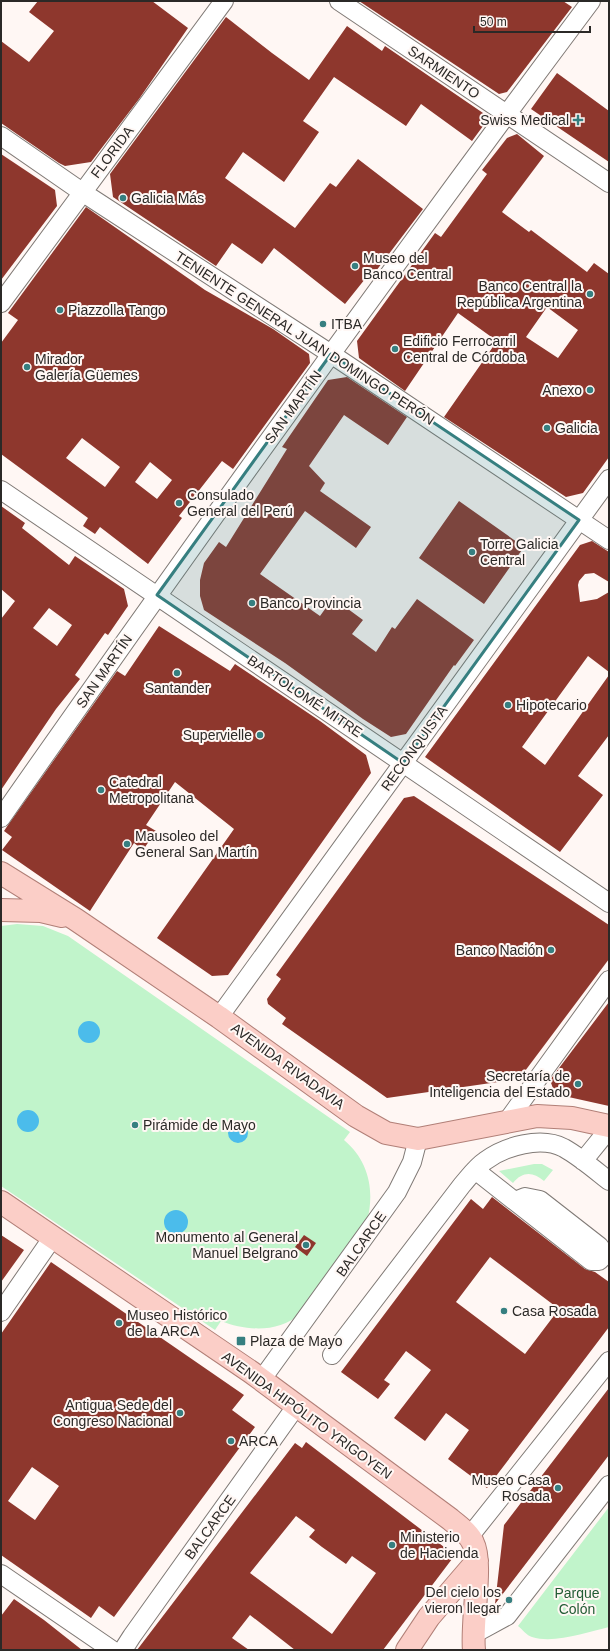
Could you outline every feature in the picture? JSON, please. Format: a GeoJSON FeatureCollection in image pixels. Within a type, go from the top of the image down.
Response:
{"type":"FeatureCollection","features":[{"type":"Feature","properties":{"kind":"main road","name":"AVENIDA RIVADAVIA"},"geometry":{"type":"LineString","coordinates":[[1,873],[75,919],[219,1017],[375,1128],[397,1136],[418,1139],[452,1134],[508,1120],[537,1116],[572,1118],[609,1127]]}},
{"type":"Feature","properties":{"kind":"main road"},"geometry":{"type":"LineString","coordinates":[[1,910],[41,911],[75,919]]}},
{"type":"Feature","properties":{"kind":"main road","name":"AVENIDA HIPÓLITO YRIGOYEN"},"geometry":{"type":"LineString","coordinates":[[1,1202],[298,1405],[450,1519],[469,1537],[473,1543],[477,1561],[473,1642]]}},
{"type":"Feature","properties":{"kind":"main road"},"geometry":{"type":"LineString","coordinates":[[407,1650],[429,1617],[477,1561]]}},
{"type":"Feature","properties":{"kind":"street","name":"FLORIDA"},"geometry":{"type":"LineString","coordinates":[[1,303],[224,1]]}},
{"type":"Feature","properties":{"kind":"street","name":"SARMIENTO"},"geometry":{"type":"LineString","coordinates":[[338,1],[609,183]]}},
{"type":"Feature","properties":{"kind":"street","name":"SAN MARTÍN"},"geometry":{"type":"LineString","coordinates":[[1,818],[157,595],[331,354],[591,1]]}},
{"type":"Feature","properties":{"kind":"street","name":"TENIENTE GENERAL JUAN DOMINGO PERÓN"},"geometry":{"type":"LineString","coordinates":[[1,136],[82,192],[331,354],[609,540]]}},
{"type":"Feature","properties":{"kind":"street","name":"RECONQUISTA"},"geometry":{"type":"LineString","coordinates":[[219,1017],[609,479]]}},
{"type":"Feature","properties":{"kind":"street","name":"BARTOLOMÉ MITRE"},"geometry":{"type":"LineString","coordinates":[[1,490],[609,903]]}},
{"type":"Feature","properties":{"kind":"street"},"geometry":{"type":"LineString","coordinates":[[508,1120],[609,980]]}},
{"type":"Feature","properties":{"kind":"street"},"geometry":{"type":"LineString","coordinates":[[583,1161],[609,1127]]}},
{"type":"Feature","properties":{"kind":"street","name":"BALCARCE"},"geometry":{"type":"LineString","coordinates":[[262,1380],[397,1192],[412,1162],[418,1139]]}},
{"type":"Feature","properties":{"kind":"street"},"geometry":{"type":"LineString","coordinates":[[332,1355],[474,1170],[497,1154],[529,1144],[555,1145],[564,1148],[609,1181]]}},
{"type":"Feature","properties":{"kind":"street"},"geometry":{"type":"LineString","coordinates":[[474,1170],[515,1201]]}},
{"type":"Feature","properties":{"kind":"street"},"geometry":{"type":"LineString","coordinates":[[1,1312],[54,1237]]}},
{"type":"Feature","properties":{"kind":"street"},"geometry":{"type":"LineString","coordinates":[[469,1537],[609,1361]]}},
{"type":"Feature","properties":{"kind":"street","name":"BALCARCE"},"geometry":{"type":"LineString","coordinates":[[123,1650],[136,1629],[298,1405]]}},
{"type":"Feature","properties":{"kind":"street"},"geometry":{"type":"LineString","coordinates":[[473,1642],[506,1616],[609,1485]]}},
{"type":"Feature","properties":{"kind":"street"},"geometry":{"type":"LineString","coordinates":[[1,1574],[112,1650]]}},
{"type":"Feature","properties":{"kind":"highlighted area"},"geometry":{"type":"Polygon","coordinates":[[[331,354],[579,520],[403,763],[157,595],[331,354]]]}},
{"type":"Feature","properties":{"kind":"green space","name":"Plaza de Mayo"},"geometry":{"type":"Polygon","coordinates":[[[17,924],[43,926],[68,936],[350,1132],[344,1140],[359,1157],[368,1177],[370,1199],[367,1221],[306,1308],[292,1320],[282,1325],[262,1328],[241,1327],[221,1321],[215,1330],[1,1186],[1,926],[17,924]]]}},
{"type":"Feature","properties":{"kind":"green space"},"geometry":{"type":"Polygon","coordinates":[[[534,1164],[542,1164],[553,1170],[544,1181],[536,1176],[528,1174],[521,1176],[513,1183],[499,1171],[534,1164]]]}},
{"type":"Feature","properties":{"kind":"green space","name":"Parque Colón"},"geometry":{"type":"Polygon","coordinates":[[[609,1507],[609,1627],[581,1634],[550,1639],[541,1639],[528,1635],[518,1626],[609,1507]]]}},
{"type":"Feature","properties":{"kind":"water"},"geometry":{"type":"Polygon","coordinates":[[[89,1021],[97,1024],[100,1032],[97,1040],[89,1043],[81,1040],[78,1032],[81,1024],[89,1021]]]}},
{"type":"Feature","properties":{"kind":"water"},"geometry":{"type":"Polygon","coordinates":[[[28,1110],[36,1113],[39,1121],[36,1129],[28,1132],[20,1129],[17,1121],[20,1113],[28,1110]]]}},
{"type":"Feature","properties":{"kind":"water"},"geometry":{"type":"Polygon","coordinates":[[[234,1123],[242,1123],[248,1129],[248,1137],[242,1143],[234,1143],[228,1137],[228,1129],[234,1123]]]}},
{"type":"Feature","properties":{"kind":"water"},"geometry":{"type":"Polygon","coordinates":[[[176,1210],[184,1214],[188,1222],[184,1230],[176,1234],[168,1230],[164,1222],[168,1214],[176,1210]]]}},
{"type":"Feature","properties":{"kind":"building"},"geometry":{"type":"Polygon","coordinates":[[[38,1],[152,1],[188,28],[139,99],[91,162],[65,166],[1,123],[1,41],[29,62],[54,31],[29,12],[38,1]]]}},
{"type":"Feature","properties":{"kind":"building"},"geometry":{"type":"Polygon","coordinates":[[[359,1],[563,1],[572,7],[507,92],[499,94],[359,1]]]}},
{"type":"Feature","properties":{"kind":"building"},"geometry":{"type":"Polygon","coordinates":[[[226,17],[309,80],[347,26],[382,51],[385,46],[483,113],[486,122],[472,141],[421,104],[406,126],[334,77],[303,121],[319,132],[284,182],[243,152],[225,178],[295,228],[330,183],[336,187],[358,159],[423,209],[376,271],[373,269],[345,304],[274,248],[262,264],[232,243],[216,266],[113,197],[110,174],[226,17]]]}},
{"type":"Feature","properties":{"kind":"building","name":"Swiss Medical"},"geometry":{"type":"Polygon","coordinates":[[[557,73],[609,111],[609,162],[531,109],[557,73]]]}},
{"type":"Feature","properties":{"kind":"building"},"geometry":{"type":"Polygon","coordinates":[[[517,134],[544,156],[502,212],[529,232],[531,230],[587,272],[594,263],[609,274],[609,457],[583,493],[566,497],[444,417],[497,341],[458,313],[405,391],[359,358],[357,341],[435,233],[441,237],[487,174],[482,170],[507,138],[517,134]],[[547,307],[526,337],[558,358],[578,330],[547,307]]]}},
{"type":"Feature","properties":{"kind":"building"},"geometry":{"type":"Polygon","coordinates":[[[1,154],[55,190],[57,206],[1,280],[1,154]]]}},
{"type":"Feature","properties":{"kind":"building"},"geometry":{"type":"Polygon","coordinates":[[[86,207],[205,290],[273,329],[309,354],[310,363],[233,469],[222,461],[179,516],[182,518],[148,564],[100,527],[95,534],[83,526],[88,518],[1,454],[1,343],[18,320],[8,313],[86,207]],[[82,438],[66,458],[105,487],[120,467],[82,438]],[[150,462],[135,482],[157,499],[172,480],[150,462]]]}},
{"type":"Feature","properties":{"kind":"building"},"geometry":{"type":"Polygon","coordinates":[[[347,377],[407,417],[388,445],[344,415],[309,466],[325,483],[320,491],[371,527],[356,548],[305,511],[260,574],[320,616],[333,598],[363,620],[352,634],[376,652],[392,627],[395,629],[417,599],[474,640],[455,666],[454,665],[406,734],[391,737],[363,719],[285,663],[204,610],[200,596],[200,580],[204,563],[219,542],[226,547],[287,449],[282,447],[328,380],[347,377]]]}},
{"type":"Feature","properties":{"kind":"building","name":"Torre Galicia Central"},"geometry":{"type":"Polygon","coordinates":[[[459,501],[524,547],[484,604],[419,558],[459,501]]]}},
{"type":"Feature","properties":{"kind":"building"},"geometry":{"type":"Polygon","coordinates":[[[1,506],[25,523],[22,528],[69,565],[75,556],[124,589],[128,606],[108,635],[105,633],[75,675],[80,679],[56,709],[1,790],[1,619],[15,601],[1,589],[1,506]],[[49,608],[33,628],[57,646],[72,625],[49,608]]]}},
{"type":"Feature","properties":{"kind":"building"},"geometry":{"type":"Polygon","coordinates":[[[592,541],[609,552],[609,582],[594,573],[585,574],[579,581],[578,585],[580,602],[597,599],[609,592],[609,672],[588,656],[522,747],[545,765],[609,675],[609,735],[578,776],[603,795],[560,852],[425,757],[580,545],[592,541]]]}},
{"type":"Feature","properties":{"kind":"building"},"geometry":{"type":"Polygon","coordinates":[[[159,626],[230,671],[235,664],[320,721],[366,755],[371,773],[228,975],[212,976],[157,938],[234,829],[175,782],[146,825],[156,831],[143,850],[134,843],[90,911],[2,850],[12,837],[4,831],[8,825],[117,671],[125,676],[159,626]]]}},
{"type":"Feature","properties":{"kind":"building","name":"Banco Nación"},"geometry":{"type":"Polygon","coordinates":[[[414,796],[609,925],[609,959],[519,1079],[387,1098],[282,1024],[286,1018],[268,1004],[267,999],[281,979],[276,975],[404,798],[414,796]]]}},
{"type":"Feature","properties":{"kind":"building"},"geometry":{"type":"Polygon","coordinates":[[[609,1002],[609,1106],[555,1094],[550,1080],[609,1002]]]}},
{"type":"Feature","properties":{"kind":"building"},"geometry":{"type":"Polygon","coordinates":[[[492,1197],[585,1269],[595,1272],[609,1282],[609,1327],[487,1488],[448,1459],[469,1430],[446,1413],[425,1441],[394,1418],[431,1370],[406,1351],[384,1380],[390,1384],[378,1399],[341,1372],[471,1199],[483,1209],[492,1197]],[[490,1257],[456,1302],[525,1354],[559,1309],[490,1257]]]}},
{"type":"Feature","properties":{"kind":"building"},"geometry":{"type":"Polygon","coordinates":[[[1,1235],[24,1250],[1,1282],[1,1235]]]}},
{"type":"Feature","properties":{"kind":"building","name":"Monumento al General Manuel Belgrano"},"geometry":{"type":"Polygon","coordinates":[[[304,1235],[316,1243],[307,1256],[295,1247],[304,1235]]]}},
{"type":"Feature","properties":{"kind":"building"},"geometry":{"type":"Polygon","coordinates":[[[51,1262],[244,1395],[232,1410],[255,1427],[114,1617],[99,1606],[91,1618],[1,1555],[1,1334],[51,1262]],[[32,1467],[8,1501],[35,1520],[59,1486],[32,1467]]]}},
{"type":"Feature","properties":{"kind":"building","name":"Museo Casa Rosada"},"geometry":{"type":"Polygon","coordinates":[[[609,1388],[609,1455],[495,1604],[504,1525],[609,1388]]]}},
{"type":"Feature","properties":{"kind":"building","name":"Ministerio de Hacienda"},"geometry":{"type":"Polygon","coordinates":[[[306,1442],[448,1550],[445,1553],[452,1559],[383,1650],[295,1650],[250,1615],[232,1638],[249,1650],[137,1650],[295,1443],[302,1448],[306,1442]],[[296,1516],[250,1573],[332,1634],[376,1573],[352,1556],[346,1564],[309,1537],[315,1530],[296,1516]]]}},
{"type":"Feature","properties":{"kind":"building"},"geometry":{"type":"Polygon","coordinates":[[[14,1599],[82,1650],[1,1650],[1,1616],[14,1599]]]}},
{"type":"Feature","properties":{"kind":"place","name":"Swiss Medical"},"geometry":{"type":"Point","coordinates":[578,120]}},
{"type":"Feature","properties":{"kind":"place","name":"Galicia Más"},"geometry":{"type":"Point","coordinates":[123,198]}},
{"type":"Feature","properties":{"kind":"place","name":"Museo del Banco Central"},"geometry":{"type":"Point","coordinates":[355,266]}},
{"type":"Feature","properties":{"kind":"place","name":"Banco Central la República Argentina"},"geometry":{"type":"Point","coordinates":[590,294]}},
{"type":"Feature","properties":{"kind":"place","name":"Piazzolla Tango"},"geometry":{"type":"Point","coordinates":[60,310]}},
{"type":"Feature","properties":{"kind":"place","name":"ITBA"},"geometry":{"type":"Point","coordinates":[323,324]}},
{"type":"Feature","properties":{"kind":"place","name":"Edificio Ferrocarril Central de Córdoba"},"geometry":{"type":"Point","coordinates":[395,349]}},
{"type":"Feature","properties":{"kind":"place","name":"Mirador Galería Güemes"},"geometry":{"type":"Point","coordinates":[27,367]}},
{"type":"Feature","properties":{"kind":"place","name":"Anexo"},"geometry":{"type":"Point","coordinates":[590,390]}},
{"type":"Feature","properties":{"kind":"place","name":"Galicia"},"geometry":{"type":"Point","coordinates":[547,428]}},
{"type":"Feature","properties":{"kind":"place","name":"Consulado General del Perú"},"geometry":{"type":"Point","coordinates":[179,503]}},
{"type":"Feature","properties":{"kind":"place","name":"Torre Galicia Central"},"geometry":{"type":"Point","coordinates":[472,552]}},
{"type":"Feature","properties":{"kind":"place","name":"Banco Provincia"},"geometry":{"type":"Point","coordinates":[252,603]}},
{"type":"Feature","properties":{"kind":"place","name":"Santander"},"geometry":{"type":"Point","coordinates":[177,673]}},
{"type":"Feature","properties":{"kind":"place","name":"Hipotecario"},"geometry":{"type":"Point","coordinates":[508,705]}},
{"type":"Feature","properties":{"kind":"place","name":"Supervielle"},"geometry":{"type":"Point","coordinates":[260,735]}},
{"type":"Feature","properties":{"kind":"place","name":"Catedral Metropolitana"},"geometry":{"type":"Point","coordinates":[101,790]}},
{"type":"Feature","properties":{"kind":"place","name":"Mausoleo del General San Martín"},"geometry":{"type":"Point","coordinates":[127,844]}},
{"type":"Feature","properties":{"kind":"place","name":"Banco Nación"},"geometry":{"type":"Point","coordinates":[551,950]}},
{"type":"Feature","properties":{"kind":"place","name":"Secretaría de Inteligencia del Estado"},"geometry":{"type":"Point","coordinates":[578,1084]}},
{"type":"Feature","properties":{"kind":"place","name":"Pirámide de Mayo"},"geometry":{"type":"Point","coordinates":[135,1125]}},
{"type":"Feature","properties":{"kind":"place","name":"Monumento al General Manuel Belgrano"},"geometry":{"type":"Point","coordinates":[306,1245]}},
{"type":"Feature","properties":{"kind":"place","name":"Casa Rosada"},"geometry":{"type":"Point","coordinates":[504,1311]}},
{"type":"Feature","properties":{"kind":"place","name":"Museo Histórico de la ARCA"},"geometry":{"type":"Point","coordinates":[119,1323]}},
{"type":"Feature","properties":{"kind":"place","name":"Plaza de Mayo"},"geometry":{"type":"Point","coordinates":[241,1341]}},
{"type":"Feature","properties":{"kind":"place","name":"Antigua Sede del Congreso Nacional"},"geometry":{"type":"Point","coordinates":[180,1413]}},
{"type":"Feature","properties":{"kind":"place","name":"ARCA"},"geometry":{"type":"Point","coordinates":[231,1441]}},
{"type":"Feature","properties":{"kind":"place","name":"Museo Casa Rosada"},"geometry":{"type":"Point","coordinates":[558,1488]}},
{"type":"Feature","properties":{"kind":"place","name":"Ministerio de Hacienda"},"geometry":{"type":"Point","coordinates":[392,1545]}},
{"type":"Feature","properties":{"kind":"place","name":"Del cielo los vieron llegar"},"geometry":{"type":"Point","coordinates":[509,1600]}}]}
